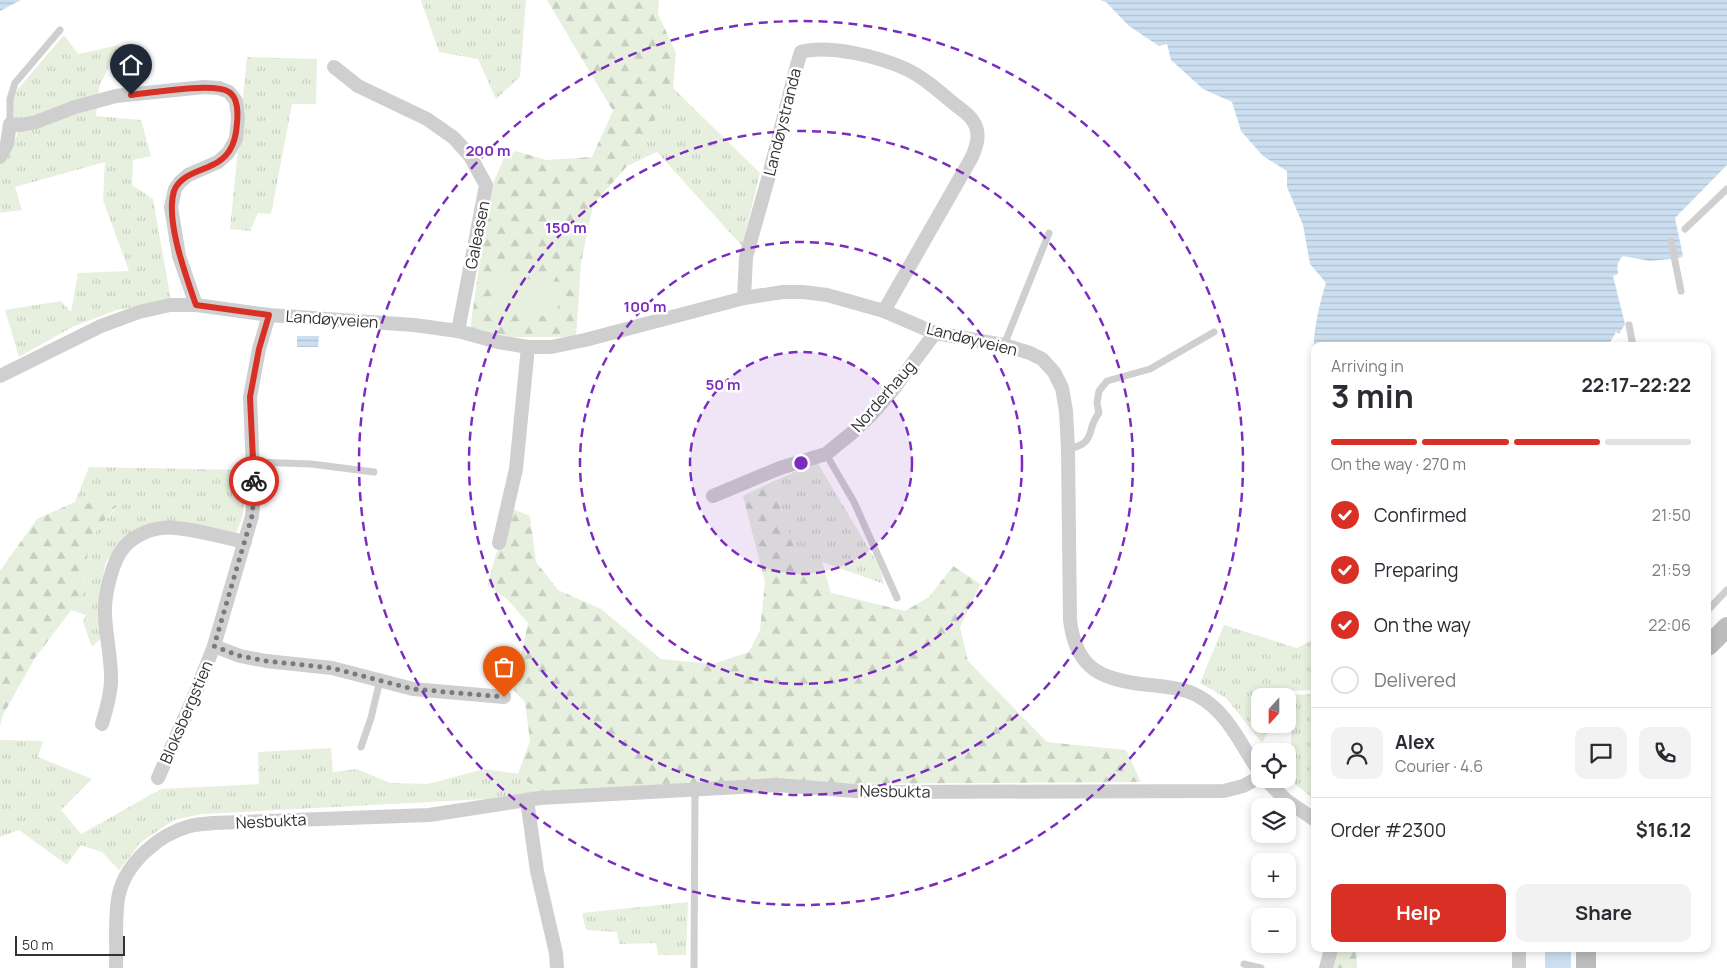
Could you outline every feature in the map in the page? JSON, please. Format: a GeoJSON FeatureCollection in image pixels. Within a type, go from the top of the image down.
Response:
{"type":"FeatureCollection","features":[{"type":"Feature","properties":{"kind":"main road"},"geometry":{"type":"LineString","coordinates":[[1711,643],[1727,627]]}},
{"type":"Feature","properties":{"kind":"main road"},"geometry":{"type":"LineString","coordinates":[[1586,952],[1586,968]]}},
{"type":"Feature","properties":{"kind":"street","name":"Landøystranda"},"geometry":{"type":"LineString","coordinates":[[744,298],[746,257],[801,52],[821,49],[861,54],[907,69],[930,84],[973,120],[978,133],[978,143],[972,157],[884,311]]}},
{"type":"Feature","properties":{"kind":"street","name":"Galeasen"},"geometry":{"type":"LineString","coordinates":[[334,66],[358,86],[427,118],[454,138],[470,156],[486,185],[458,331]]}},
{"type":"Feature","properties":{"kind":"street"},"geometry":{"type":"LineString","coordinates":[[0,157],[6,144],[10,124],[22,125],[36,122],[75,107],[116,96],[204,87],[219,88],[229,92],[236,102],[238,118],[236,139],[228,154],[218,162],[188,175],[180,182],[175,189],[171,206],[179,256],[196,305]]}},
{"type":"Feature","properties":{"kind":"street","name":"Landøyveien"},"geometry":{"type":"LineString","coordinates":[[0,376],[86,332],[126,316],[170,305],[196,305],[269,315],[364,321],[458,331],[498,342],[528,347],[551,347],[585,340],[744,298],[783,292],[804,292],[849,300],[884,311],[935,333],[1004,345],[1042,359],[1054,372],[1062,388],[1066,411],[1068,449],[1070,620],[1072,637],[1078,652],[1086,663],[1095,670],[1114,679],[1135,684],[1170,687],[1200,697],[1226,719],[1251,760]]}},
{"type":"Feature","properties":{"kind":"street","name":"Bloksbergstien"},"geometry":{"type":"LineString","coordinates":[[158,778],[190,707],[214,646],[252,516],[254,496],[250,397],[259,349],[269,315]]}},
{"type":"Feature","properties":{"kind":"street","name":"Norderhaug"},"geometry":{"type":"LineString","coordinates":[[713,496],[780,468],[826,454],[868,418],[892,391],[935,333]]}},
{"type":"Feature","properties":{"kind":"street"},"geometry":{"type":"LineString","coordinates":[[499,543],[516,469],[528,347]]}},
{"type":"Feature","properties":{"kind":"street"},"geometry":{"type":"LineString","coordinates":[[102,724],[109,702],[111,684],[105,613],[107,592],[113,568],[125,546],[144,533],[164,527],[185,529],[245,542]]}},
{"type":"Feature","properties":{"kind":"street","name":"Bloksbergstien"},"geometry":{"type":"LineString","coordinates":[[214,646],[240,656],[266,661],[332,668],[413,689],[504,697]]}},
{"type":"Feature","properties":{"kind":"street","name":"Nesbukta"},"geometry":{"type":"LineString","coordinates":[[116,968],[118,902],[125,877],[134,863],[153,845],[171,834],[190,826],[213,823],[429,815],[527,800],[777,784],[855,791],[894,792],[1224,791],[1243,786],[1251,781]]}},
{"type":"Feature","properties":{"kind":"street"},"geometry":{"type":"LineString","coordinates":[[1274,788],[1286,800],[1311,817]]}},
{"type":"Feature","properties":{"kind":"street"},"geometry":{"type":"LineString","coordinates":[[527,800],[537,871],[556,953],[557,968]]}},
{"type":"Feature","properties":{"kind":"street"},"geometry":{"type":"LineString","coordinates":[[1326,968],[1330,952]]}},
{"type":"Feature","properties":{"kind":"street"},"geometry":{"type":"LineString","coordinates":[[1519,952],[1519,968]]}},
{"type":"Feature","properties":{"kind":"lane"},"geometry":{"type":"LineString","coordinates":[[10,124],[10,99],[15,83],[60,30]]}},
{"type":"Feature","properties":{"kind":"lane"},"geometry":{"type":"LineString","coordinates":[[1685,229],[1727,189]]}},
{"type":"Feature","properties":{"kind":"lane"},"geometry":{"type":"LineString","coordinates":[[1004,345],[1049,233]]}},
{"type":"Feature","properties":{"kind":"lane"},"geometry":{"type":"LineString","coordinates":[[1671,241],[1680,290]]}},
{"type":"Feature","properties":{"kind":"lane"},"geometry":{"type":"LineString","coordinates":[[1629,324],[1632,342]]}},
{"type":"Feature","properties":{"kind":"lane"},"geometry":{"type":"LineString","coordinates":[[1068,449],[1083,444],[1091,434],[1096,416],[1099,413],[1097,403],[1099,391],[1107,381],[1150,368],[1214,332]]}},
{"type":"Feature","properties":{"kind":"lane"},"geometry":{"type":"LineString","coordinates":[[826,454],[854,502],[897,598]]}},
{"type":"Feature","properties":{"kind":"lane"},"geometry":{"type":"LineString","coordinates":[[253,462],[311,464],[374,472]]}},
{"type":"Feature","properties":{"kind":"lane"},"geometry":{"type":"LineString","coordinates":[[1711,607],[1727,590]]}},
{"type":"Feature","properties":{"kind":"lane"},"geometry":{"type":"LineString","coordinates":[[361,746],[380,680]]}},
{"type":"Feature","properties":{"kind":"lane"},"geometry":{"type":"LineString","coordinates":[[694,968],[695,789]]}},
{"type":"Feature","properties":{"kind":"lane"},"geometry":{"type":"LineString","coordinates":[[1244,964],[1261,968]]}},
{"type":"Feature","properties":{"kind":"green space"},"geometry":{"type":"Polygon","coordinates":[[[421,0],[526,0],[520,77],[496,99],[478,59],[439,52],[421,0]]]}},
{"type":"Feature","properties":{"kind":"green space"},"geometry":{"type":"Polygon","coordinates":[[[547,0],[659,0],[658,14],[676,53],[673,88],[627,166],[593,205],[581,263],[576,337],[469,337],[486,217],[493,183],[504,158],[516,151],[546,160],[592,157],[613,111],[547,0]]]}},
{"type":"Feature","properties":{"kind":"green space"},"geometry":{"type":"Polygon","coordinates":[[[64,35],[78,54],[119,45],[99,87],[96,116],[141,120],[151,156],[133,160],[132,185],[153,199],[171,300],[117,310],[72,327],[19,357],[5,310],[61,301],[71,312],[78,273],[129,271],[103,200],[105,162],[15,187],[22,210],[0,213],[0,161],[17,136],[11,97],[64,35]]]}},
{"type":"Feature","properties":{"kind":"green space"},"geometry":{"type":"Polygon","coordinates":[[[247,57],[317,59],[316,104],[292,104],[271,214],[258,213],[250,231],[230,229],[247,57]]]}},
{"type":"Feature","properties":{"kind":"green space"},"geometry":{"type":"Polygon","coordinates":[[[673,88],[760,173],[742,246],[657,152],[627,166],[673,88]]]}},
{"type":"Feature","properties":{"kind":"green space"},"geometry":{"type":"Polygon","coordinates":[[[494,276],[560,282],[557,317],[491,312],[494,276]]]}},
{"type":"Feature","properties":{"kind":"green space"},"geometry":{"type":"Polygon","coordinates":[[[817,462],[879,566],[884,584],[822,562],[831,593],[797,556],[772,482],[817,462]]]}},
{"type":"Feature","properties":{"kind":"green space"},"geometry":{"type":"Polygon","coordinates":[[[89,467],[244,470],[243,515],[236,533],[168,523],[120,542],[106,562],[100,589],[99,615],[102,637],[92,647],[83,622],[86,615],[71,610],[81,597],[88,552],[97,529],[117,507],[75,502],[89,467]]]}},
{"type":"Feature","properties":{"kind":"green space"},"geometry":{"type":"Polygon","coordinates":[[[772,482],[797,556],[831,593],[905,611],[929,597],[953,566],[981,584],[960,627],[968,661],[1047,742],[1126,750],[1141,782],[700,785],[545,796],[518,774],[530,741],[525,702],[513,689],[528,623],[507,599],[487,585],[510,508],[530,516],[536,562],[558,590],[601,609],[661,659],[713,664],[749,652],[760,630],[765,582],[743,496],[772,482]]]}},
{"type":"Feature","properties":{"kind":"green space"},"geometry":{"type":"Polygon","coordinates":[[[75,502],[117,506],[97,529],[88,552],[81,597],[35,658],[4,713],[0,725],[0,571],[37,519],[75,502]]]}},
{"type":"Feature","properties":{"kind":"green space"},"geometry":{"type":"Polygon","coordinates":[[[1224,625],[1297,648],[1311,641],[1311,690],[1296,691],[1296,688],[1251,688],[1251,729],[1226,698],[1200,683],[1224,625]]]}},
{"type":"Feature","properties":{"kind":"green space"},"geometry":{"type":"Polygon","coordinates":[[[1311,694],[1311,797],[1296,785],[1296,743],[1291,743],[1291,733],[1296,733],[1296,695],[1311,694]]]}},
{"type":"Feature","properties":{"kind":"green space"},"geometry":{"type":"Polygon","coordinates":[[[1254,733],[1267,733],[1262,743],[1254,733]]]}},
{"type":"Feature","properties":{"kind":"green space"},"geometry":{"type":"Polygon","coordinates":[[[0,740],[43,741],[38,757],[92,779],[61,810],[81,834],[161,789],[259,784],[258,752],[331,748],[333,772],[357,769],[390,783],[428,784],[484,769],[518,774],[545,796],[202,814],[174,820],[141,842],[119,870],[102,852],[81,845],[67,865],[19,830],[0,837],[0,740]]]}},
{"type":"Feature","properties":{"kind":"green space"},"geometry":{"type":"Polygon","coordinates":[[[688,902],[686,955],[658,955],[656,943],[619,944],[617,932],[586,930],[582,913],[688,902]]]}},
{"type":"Feature","properties":{"kind":"green space"},"geometry":{"type":"Polygon","coordinates":[[[1335,952],[1356,952],[1357,968],[1331,968],[1335,952]]]}},
{"type":"Feature","properties":{"kind":"water"},"geometry":{"type":"Polygon","coordinates":[[[0,0],[21,0],[0,11],[0,0]]]}},
{"type":"Feature","properties":{"kind":"water"},"geometry":{"type":"Polygon","coordinates":[[[1100,0],[1727,0],[1727,165],[1675,218],[1683,256],[1680,258],[1650,261],[1623,256],[1620,260],[1618,274],[1613,276],[1625,324],[1619,334],[1616,332],[1610,342],[1314,342],[1318,313],[1326,283],[1310,264],[1303,225],[1287,187],[1287,171],[1263,156],[1241,131],[1232,102],[1203,89],[1171,60],[1167,44],[1159,46],[1129,26],[1106,2],[1100,0]]]}},
{"type":"Feature","properties":{"kind":"water"},"geometry":{"type":"Polygon","coordinates":[[[297,336],[319,336],[318,347],[297,347],[297,336]]]}},
{"type":"Feature","properties":{"kind":"waterway"},"geometry":{"type":"LineString","coordinates":[[1558,952],[1558,968]]}},
{"type":"Feature","properties":{"kind":"way so far"},"geometry":{"type":"LineString","coordinates":[[254,481],[252,516],[214,646],[240,656],[266,661],[332,668],[413,689],[504,697]]}},
{"type":"Feature","properties":{"kind":"route"},"geometry":{"type":"LineString","coordinates":[[131,95],[204,87],[219,88],[229,92],[236,102],[238,118],[236,139],[228,154],[218,162],[188,175],[180,182],[175,189],[171,206],[179,256],[196,305],[269,315],[259,349],[250,397],[254,481]]}}]}
